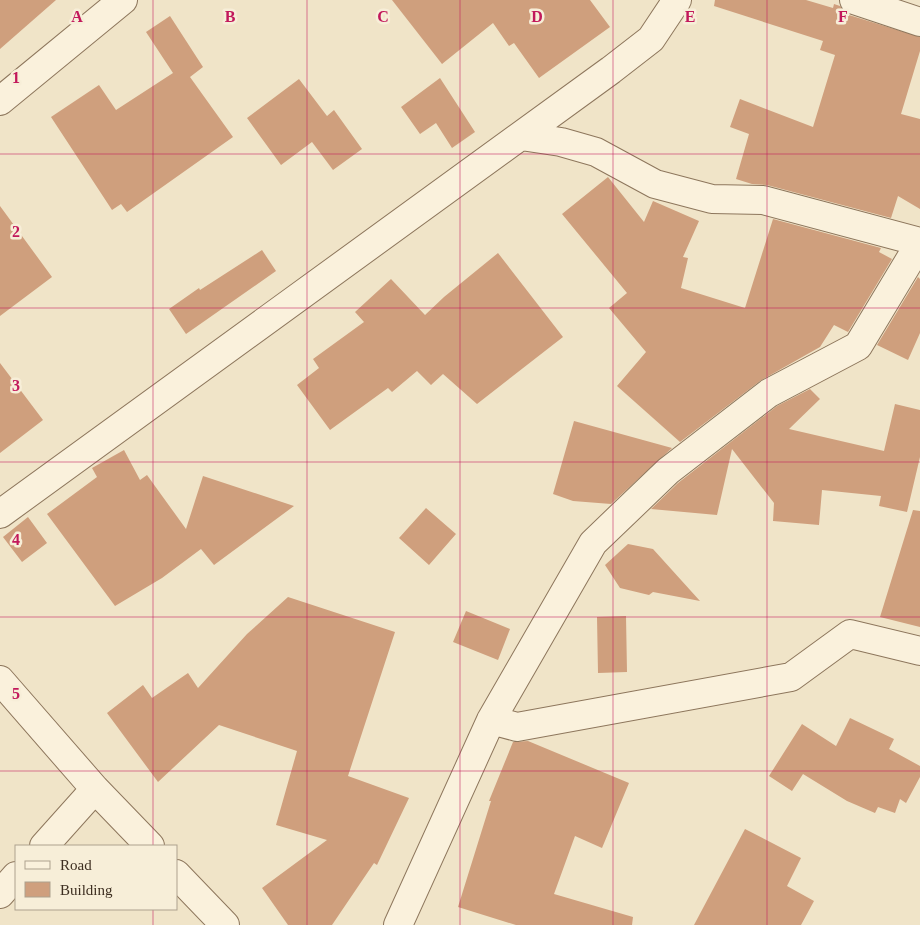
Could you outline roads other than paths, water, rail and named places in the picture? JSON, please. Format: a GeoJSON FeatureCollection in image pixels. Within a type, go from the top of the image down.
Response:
{"type":"FeatureCollection","features":[{"type":"Feature","properties":{"kind":"street"},"geometry":{"type":"LineString","coordinates":[[0,514],[521,136],[651,38],[677,0]]}},
{"type":"Feature","properties":{"kind":"street"},"geometry":{"type":"LineString","coordinates":[[854,0],[920,22]]}},
{"type":"Feature","properties":{"kind":"street"},"geometry":{"type":"LineString","coordinates":[[0,100],[112,3]]}},
{"type":"Feature","properties":{"kind":"street"},"geometry":{"type":"LineString","coordinates":[[398,925],[491,720],[593,543],[668,470],[769,393],[858,346],[920,242],[763,200],[712,199],[655,184],[596,152],[561,142],[521,136]]}},
{"type":"Feature","properties":{"kind":"street"},"geometry":{"type":"LineString","coordinates":[[491,720],[517,727],[790,677],[850,634],[920,651]]}},
{"type":"Feature","properties":{"kind":"street"},"geometry":{"type":"LineString","coordinates":[[0,680],[95,789],[149,845]]}},
{"type":"Feature","properties":{"kind":"street"},"geometry":{"type":"LineString","coordinates":[[45,845],[95,789]]}},
{"type":"Feature","properties":{"kind":"street"},"geometry":{"type":"LineString","coordinates":[[178,876],[225,925]]}},
{"type":"Feature","properties":{"kind":"street"},"geometry":{"type":"LineString","coordinates":[[0,894],[15,877]]}}]}
